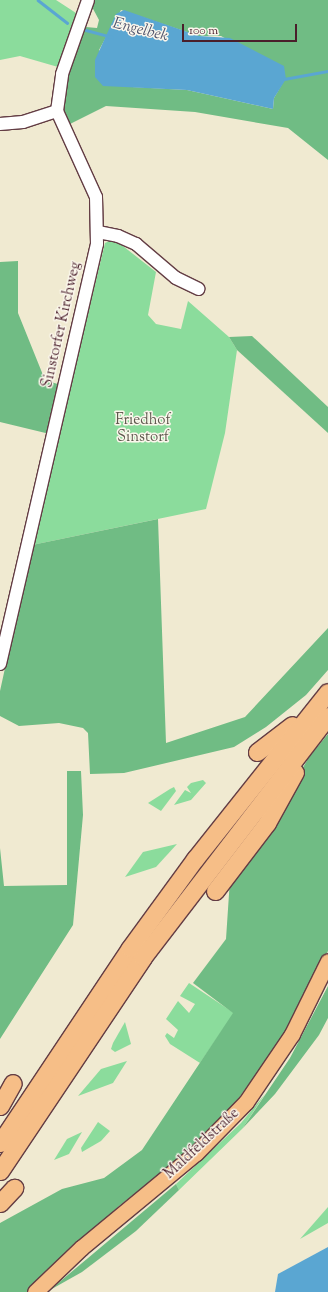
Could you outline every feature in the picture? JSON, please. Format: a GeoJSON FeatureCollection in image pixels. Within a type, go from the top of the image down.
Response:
{"type":"FeatureCollection","features":[{"type":"Feature","properties":{"kind":"highway"},"geometry":{"type":"LineString","coordinates":[[257,752],[326,694]]}},
{"type":"Feature","properties":{"kind":"highway"},"geometry":{"type":"LineString","coordinates":[[0,1143],[130,948],[195,859],[326,694]]}},
{"type":"Feature","properties":{"kind":"highway"},"geometry":{"type":"LineString","coordinates":[[215,891],[267,822],[325,720]]}},
{"type":"Feature","properties":{"kind":"highway"},"geometry":{"type":"LineString","coordinates":[[0,1171],[143,957],[325,720]]}},
{"type":"Feature","properties":{"kind":"highway"},"geometry":{"type":"LineString","coordinates":[[0,1106],[13,1082]]}},
{"type":"Feature","properties":{"kind":"highway"},"geometry":{"type":"LineString","coordinates":[[0,1203],[14,1188]]}},
{"type":"Feature","properties":{"kind":"main road","name":"Maldfeldstraße"},"geometry":{"type":"LineString","coordinates":[[35,1292],[81,1248],[196,1153],[246,1102],[292,1034],[328,961]]}},
{"type":"Feature","properties":{"kind":"street"},"geometry":{"type":"LineString","coordinates":[[0,124],[23,122],[57,112],[64,69],[88,0]]}},
{"type":"Feature","properties":{"kind":"street","name":"Sinstorfer Kirchweg"},"geometry":{"type":"LineString","coordinates":[[0,664],[90,286],[98,232],[93,186],[57,112]]}},
{"type":"Feature","properties":{"kind":"street"},"geometry":{"type":"LineString","coordinates":[[98,232],[118,236],[136,244],[176,278],[199,289]]}},
{"type":"Feature","properties":{"kind":"green space"},"geometry":{"type":"Polygon","coordinates":[[[0,0],[56,0],[76,13],[58,67],[20,56],[0,60],[0,0]]]}},
{"type":"Feature","properties":{"kind":"green space"},"geometry":{"type":"Polygon","coordinates":[[[92,0],[328,0],[328,160],[288,128],[195,112],[106,106],[68,125],[60,110],[64,78],[86,27],[97,28],[99,20],[91,5],[92,0]],[[121,10],[99,50],[132,87],[187,90],[273,109],[274,98],[285,79],[284,71],[221,36],[199,36],[121,10]]]}},
{"type":"Feature","properties":{"kind":"green space","name":"Friedhof Sinstorf"},"geometry":{"type":"Polygon","coordinates":[[[114,239],[156,272],[148,315],[156,324],[181,329],[188,301],[229,337],[237,350],[225,433],[206,509],[32,545],[105,243],[114,239]]]}},
{"type":"Feature","properties":{"kind":"green space"},"geometry":{"type":"Polygon","coordinates":[[[18,261],[18,313],[45,380],[70,388],[58,436],[0,422],[0,262],[18,261]]]}},
{"type":"Feature","properties":{"kind":"green space"},"geometry":{"type":"Polygon","coordinates":[[[252,336],[328,407],[328,433],[237,350],[229,337],[252,336]]]}},
{"type":"Feature","properties":{"kind":"green space"},"geometry":{"type":"Polygon","coordinates":[[[158,519],[166,743],[245,717],[328,628],[328,670],[306,695],[266,727],[234,747],[124,773],[90,774],[88,733],[83,728],[59,723],[19,726],[0,716],[0,691],[32,545],[158,519]]]}},
{"type":"Feature","properties":{"kind":"green space"},"geometry":{"type":"Polygon","coordinates":[[[328,734],[328,951],[286,1033],[233,1106],[181,1157],[119,1206],[27,1292],[0,1292],[0,1223],[62,1189],[104,1178],[142,1150],[233,1013],[193,983],[226,939],[230,879],[269,827],[309,757],[328,734]]]}},
{"type":"Feature","properties":{"kind":"green space"},"geometry":{"type":"Polygon","coordinates":[[[67,771],[81,771],[83,815],[73,925],[0,1039],[0,848],[4,886],[67,885],[67,771]]]}},
{"type":"Feature","properties":{"kind":"green space"},"geometry":{"type":"Polygon","coordinates":[[[203,780],[206,783],[191,800],[174,805],[185,790],[191,793],[187,787],[191,783],[203,780]]]}},
{"type":"Feature","properties":{"kind":"green space"},"geometry":{"type":"Polygon","coordinates":[[[174,787],[176,791],[161,811],[148,803],[174,787]]]}},
{"type":"Feature","properties":{"kind":"green space"},"geometry":{"type":"Polygon","coordinates":[[[177,844],[156,867],[125,877],[143,852],[177,844]]]}},
{"type":"Feature","properties":{"kind":"green space"},"geometry":{"type":"Polygon","coordinates":[[[189,983],[234,1013],[200,1063],[170,1044],[165,1036],[167,1033],[174,1038],[178,1030],[166,1019],[178,1001],[189,1013],[195,1004],[180,996],[189,983]]]}},
{"type":"Feature","properties":{"kind":"green space"},"geometry":{"type":"Polygon","coordinates":[[[328,986],[328,1018],[319,1035],[275,1094],[242,1129],[290,1058],[328,986]]]}},
{"type":"Feature","properties":{"kind":"green space"},"geometry":{"type":"Polygon","coordinates":[[[125,1022],[131,1044],[115,1052],[111,1049],[113,1043],[125,1022]]]}},
{"type":"Feature","properties":{"kind":"green space"},"geometry":{"type":"Polygon","coordinates":[[[127,1061],[113,1083],[78,1096],[101,1069],[127,1061]]]}},
{"type":"Feature","properties":{"kind":"green space"},"geometry":{"type":"Polygon","coordinates":[[[265,1094],[242,1129],[179,1190],[176,1184],[241,1123],[265,1094]]]}},
{"type":"Feature","properties":{"kind":"green space"},"geometry":{"type":"Polygon","coordinates":[[[98,1122],[110,1131],[101,1141],[82,1152],[81,1148],[98,1122]]]}},
{"type":"Feature","properties":{"kind":"green space"},"geometry":{"type":"Polygon","coordinates":[[[82,1132],[69,1154],[54,1160],[67,1139],[82,1132]]]}},
{"type":"Feature","properties":{"kind":"green space"},"geometry":{"type":"Polygon","coordinates":[[[176,1184],[179,1190],[136,1231],[82,1272],[50,1290],[176,1184]]]}},
{"type":"Feature","properties":{"kind":"green space"},"geometry":{"type":"Polygon","coordinates":[[[328,1207],[328,1223],[300,1239],[328,1207]]]}},
{"type":"Feature","properties":{"kind":"water"},"geometry":{"type":"Polygon","coordinates":[[[124,10],[199,36],[230,38],[284,66],[286,79],[274,98],[273,109],[187,90],[103,86],[95,77],[95,60],[116,14],[124,10]]]}},
{"type":"Feature","properties":{"kind":"water"},"geometry":{"type":"Polygon","coordinates":[[[328,1247],[328,1292],[275,1292],[278,1274],[328,1247]]]}},
{"type":"Feature","properties":{"kind":"waterway","name":"Engelbek"},"geometry":{"type":"LineString","coordinates":[[38,0],[67,23]]}},
{"type":"Feature","properties":{"kind":"waterway","name":"Engelbek"},"geometry":{"type":"LineString","coordinates":[[86,30],[112,37]]}},
{"type":"Feature","properties":{"kind":"waterway","name":"Engelbek"},"geometry":{"type":"LineString","coordinates":[[284,79],[328,71]]}}]}
